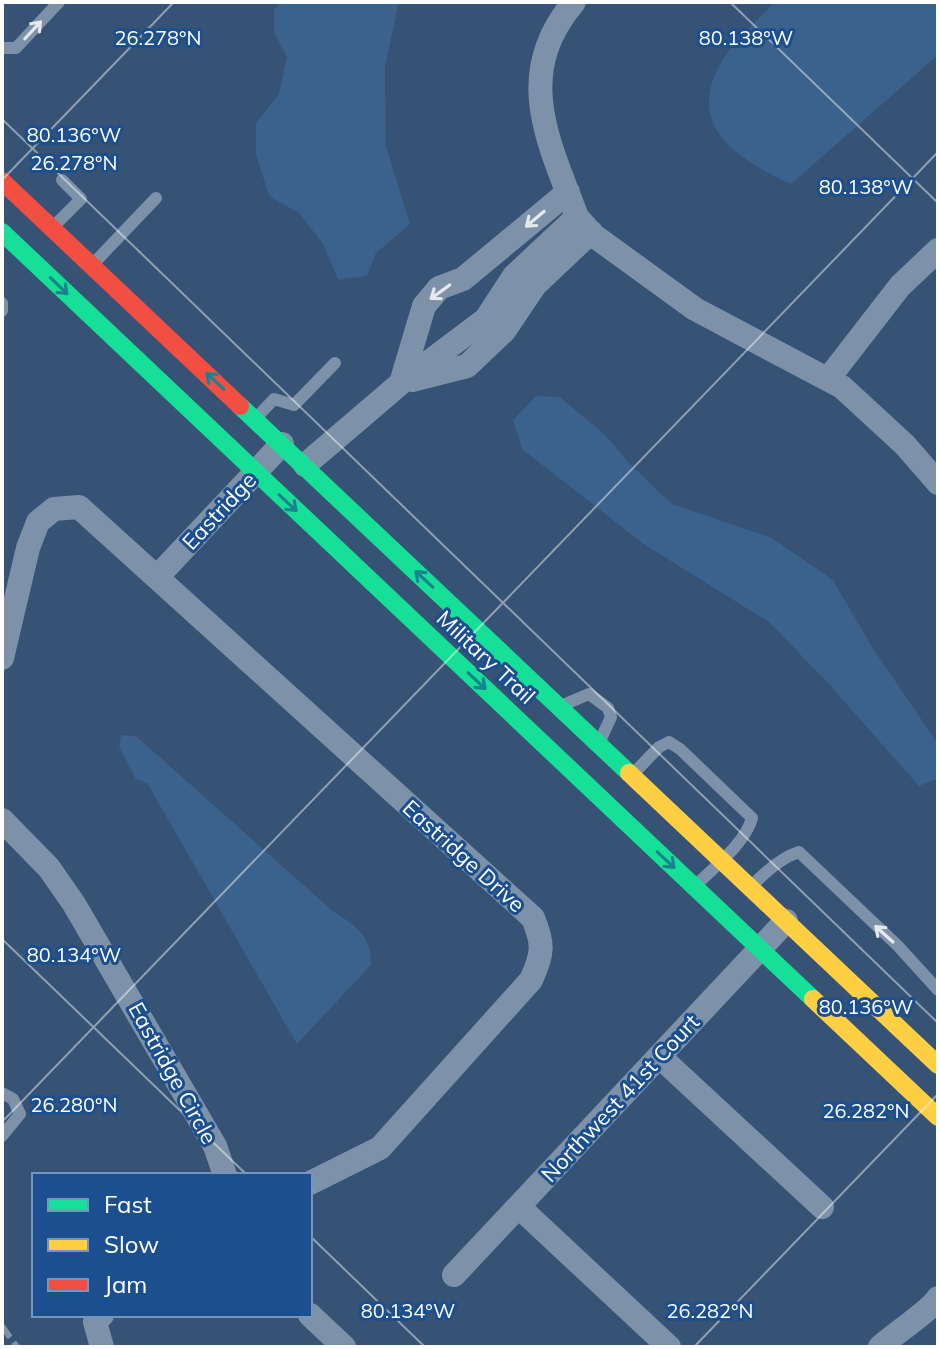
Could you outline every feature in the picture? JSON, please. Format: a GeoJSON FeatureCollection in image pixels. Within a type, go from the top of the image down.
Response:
{"type":"FeatureCollection","features":[{"type":"Feature","properties":{"kind":"street"},"geometry":{"type":"LineString","coordinates":[[574,2],[546,45],[538,82],[551,147],[584,225],[695,309],[842,387],[905,445],[938,483]]}},
{"type":"Feature","properties":{"kind":"street","name":"Military Trail"},"geometry":{"type":"LineString","coordinates":[[2,181],[786,921],[934,1055]]}},
{"type":"Feature","properties":{"kind":"street"},"geometry":{"type":"LineString","coordinates":[[401,383],[424,306],[439,288],[463,279],[568,192]]}},
{"type":"Feature","properties":{"kind":"street"},"geometry":{"type":"LineString","coordinates":[[305,465],[401,383],[486,319],[514,276],[584,225]]}},
{"type":"Feature","properties":{"kind":"street","name":"Military Trail"},"geometry":{"type":"LineString","coordinates":[[2,232],[938,1117]]}},
{"type":"Feature","properties":{"kind":"street"},"geometry":{"type":"LineString","coordinates":[[828,379],[900,286],[938,250]]}},
{"type":"Feature","properties":{"kind":"street","name":"Eastridge"},"geometry":{"type":"LineString","coordinates":[[157,577],[282,444]]}},
{"type":"Feature","properties":{"kind":"street"},"geometry":{"type":"LineString","coordinates":[[2,658],[28,548],[38,522],[54,509],[79,507],[157,577]]}},
{"type":"Feature","properties":{"kind":"street","name":"Eastridge Drive"},"geometry":{"type":"LineString","coordinates":[[157,577],[533,918],[541,938],[541,958],[531,980],[380,1148],[312,1182]]}},
{"type":"Feature","properties":{"kind":"street","name":"Eastridge Circle"},"geometry":{"type":"LineString","coordinates":[[2,820],[49,868],[83,917],[215,1146],[224,1173]]}},
{"type":"Feature","properties":{"kind":"street","name":"Northwest 41st Court"},"geometry":{"type":"LineString","coordinates":[[454,1275],[786,921]]}},
{"type":"Feature","properties":{"kind":"street"},"geometry":{"type":"LineString","coordinates":[[660,1057],[822,1207]]}},
{"type":"Feature","properties":{"kind":"street"},"geometry":{"type":"LineString","coordinates":[[519,1207],[669,1347]]}},
{"type":"Feature","properties":{"kind":"street"},"geometry":{"type":"LineString","coordinates":[[880,1347],[905,1325],[937,1304]]}},
{"type":"Feature","properties":{"kind":"street"},"geometry":{"type":"LineString","coordinates":[[312,1317],[344,1347]]}},
{"type":"Feature","properties":{"kind":"street"},"geometry":{"type":"LineString","coordinates":[[99,1318],[102,1347]]}},
{"type":"Feature","properties":{"kind":"lane"},"geometry":{"type":"LineString","coordinates":[[2,48],[16,48],[59,2]]}},
{"type":"Feature","properties":{"kind":"lane"},"geometry":{"type":"LineString","coordinates":[[52,228],[81,199],[62,180]]}},
{"type":"Feature","properties":{"kind":"lane"},"geometry":{"type":"LineString","coordinates":[[92,266],[156,198]]}},
{"type":"Feature","properties":{"kind":"lane"},"geometry":{"type":"LineString","coordinates":[[2,303],[2,311]]}},
{"type":"Feature","properties":{"kind":"lane"},"geometry":{"type":"LineString","coordinates":[[255,419],[274,399],[294,405],[335,363]]}},
{"type":"Feature","properties":{"kind":"lane"},"geometry":{"type":"LineString","coordinates":[[559,707],[589,694],[608,708],[611,717],[609,726],[598,744]]}},
{"type":"Feature","properties":{"kind":"lane"},"geometry":{"type":"LineString","coordinates":[[632,776],[659,747],[669,742],[752,818],[738,841],[695,887]]}},
{"type":"Feature","properties":{"kind":"lane"},"geometry":{"type":"LineString","coordinates":[[751,888],[765,873],[799,852],[898,946],[938,990]]}},
{"type":"Feature","properties":{"kind":"lane"},"geometry":{"type":"LineString","coordinates":[[2,1093],[13,1099],[20,1114],[2,1136]]}},
{"type":"Feature","properties":{"kind":"water"},"geometry":{"type":"Polygon","coordinates":[[[281,2],[399,2],[385,67],[386,146],[410,224],[376,253],[367,276],[338,280],[323,244],[299,213],[269,196],[256,154],[256,123],[279,94],[287,57],[274,32],[274,10],[281,2]]]}},
{"type":"Feature","properties":{"kind":"water"},"geometry":{"type":"Polygon","coordinates":[[[774,2],[938,2],[938,55],[791,184],[736,152],[713,124],[709,107],[711,87],[720,64],[774,2]]]}},
{"type":"Feature","properties":{"kind":"water"},"geometry":{"type":"Polygon","coordinates":[[[536,396],[560,397],[604,434],[672,504],[772,538],[833,580],[872,647],[938,744],[936,779],[919,786],[769,622],[645,545],[522,449],[513,420],[536,396]]]}},
{"type":"Feature","properties":{"kind":"water"},"geometry":{"type":"Polygon","coordinates":[[[121,735],[136,736],[334,912],[350,922],[366,940],[371,965],[297,1044],[147,783],[136,779],[119,747],[121,735]]]}},
{"type":"Feature","properties":{"kind":"railway"},"geometry":{"type":"LineString","coordinates":[[2,1326],[17,1347]]}},
{"type":"Feature","properties":{"kind":"traffic: fast"},"geometry":{"type":"LineString","coordinates":[[2,232],[813,999]]}},
{"type":"Feature","properties":{"kind":"traffic: fast"},"geometry":{"type":"LineString","coordinates":[[240,406],[629,773]]}},
{"type":"Feature","properties":{"kind":"traffic: slow"},"geometry":{"type":"LineString","coordinates":[[629,773],[938,1065]]}},
{"type":"Feature","properties":{"kind":"traffic: slow"},"geometry":{"type":"LineString","coordinates":[[813,999],[938,1117]]}},
{"type":"Feature","properties":{"kind":"traffic: jam"},"geometry":{"type":"LineString","coordinates":[[2,181],[240,406]]}}]}
